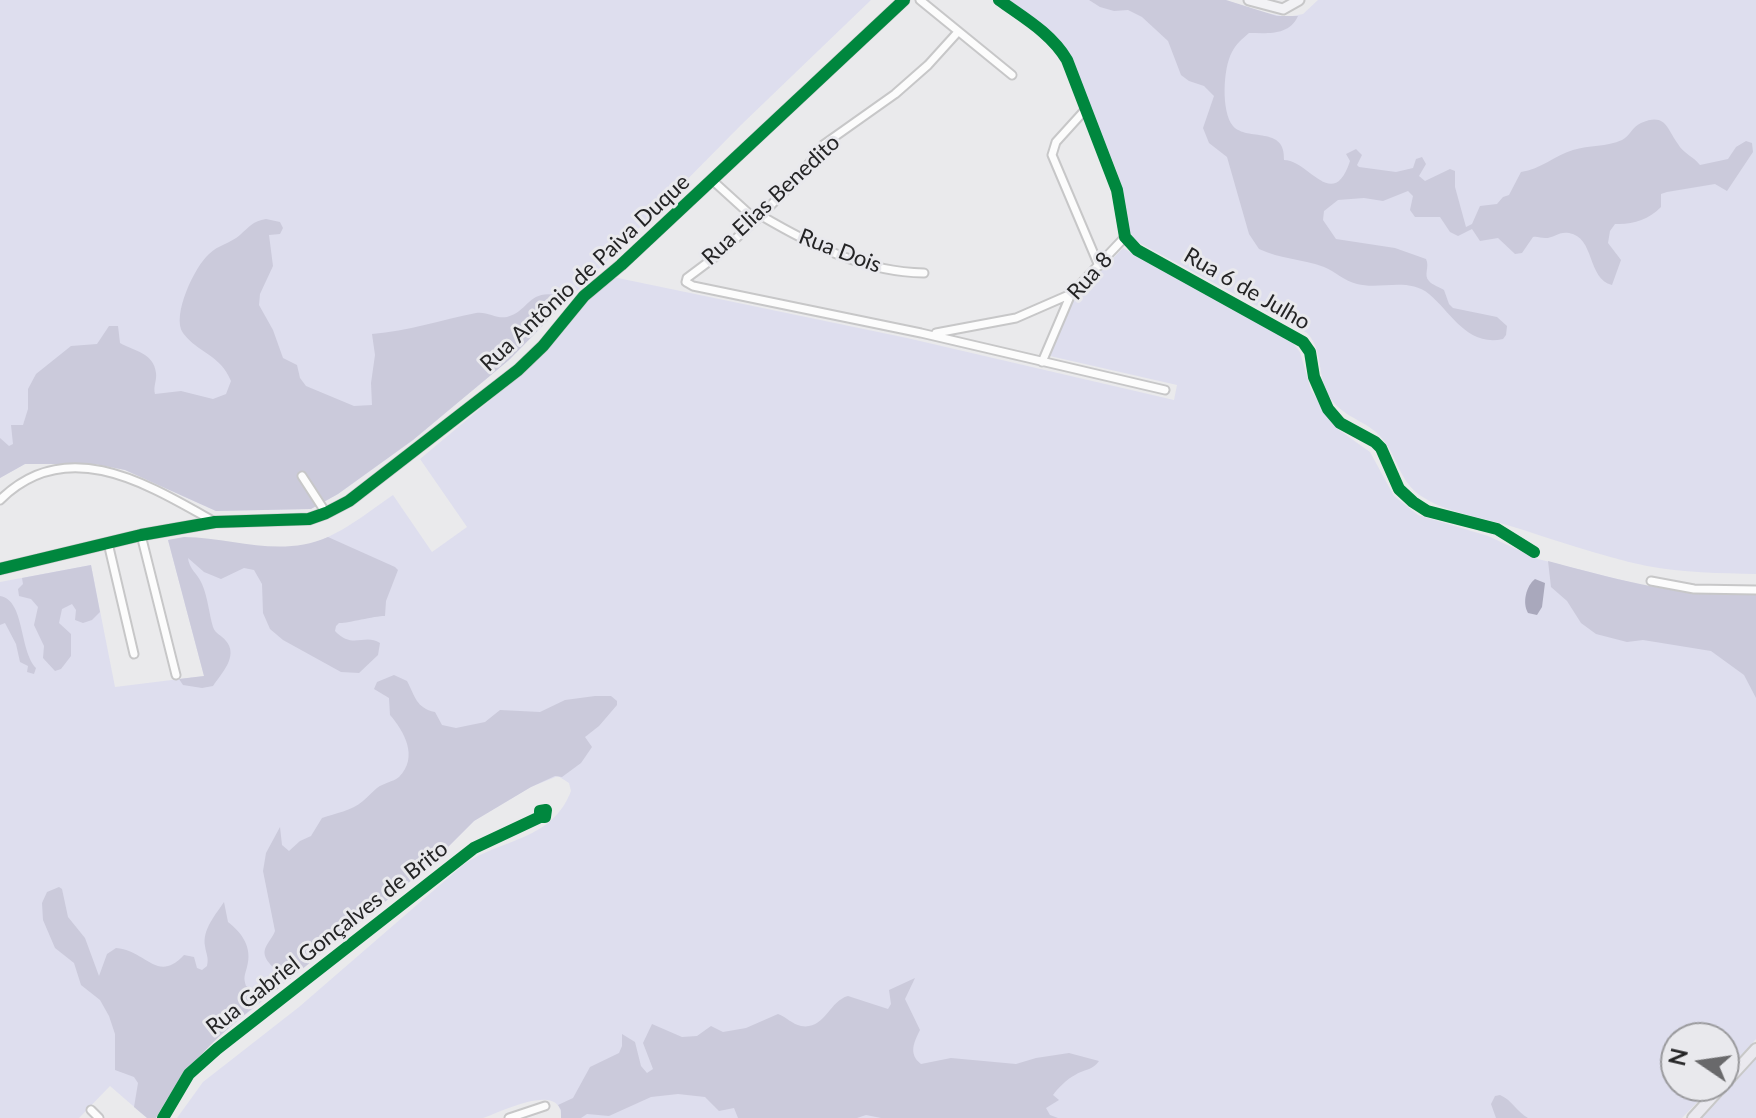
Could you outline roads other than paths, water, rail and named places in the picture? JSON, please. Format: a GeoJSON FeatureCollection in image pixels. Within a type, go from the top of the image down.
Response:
{"type":"FeatureCollection","features":[{"type":"Feature","properties":{"kind":"main road"},"geometry":{"type":"LineString","coordinates":[[1740,1066],[1756,1049]]}},
{"type":"Feature","properties":{"kind":"main road"},"geometry":{"type":"LineString","coordinates":[[1693,1118],[1708,1102]]}},
{"type":"Feature","properties":{"kind":"street","name":"Rua Antônio de Paiva Duque"},"geometry":{"type":"LineString","coordinates":[[0,569],[141,535],[215,522],[309,519],[349,501],[529,360],[584,296],[904,0]]}},
{"type":"Feature","properties":{"kind":"street"},"geometry":{"type":"LineString","coordinates":[[920,0],[1012,75]]}},
{"type":"Feature","properties":{"kind":"street"},"geometry":{"type":"LineString","coordinates":[[999,0],[1046,33],[1059,46],[1073,74],[1117,190],[1125,237]]}},
{"type":"Feature","properties":{"kind":"street"},"geometry":{"type":"LineString","coordinates":[[1249,0],[1283,9],[1299,0]]}},
{"type":"Feature","properties":{"kind":"street","name":"Rua Elias Benedito"},"geometry":{"type":"LineString","coordinates":[[921,333],[693,286],[686,281],[758,218],[788,188],[823,145],[895,94],[928,65],[957,33]]}},
{"type":"Feature","properties":{"kind":"street"},"geometry":{"type":"LineString","coordinates":[[1085,110],[1056,142],[1052,155],[1099,266]]}},
{"type":"Feature","properties":{"kind":"street","name":"Rua Dois"},"geometry":{"type":"LineString","coordinates":[[712,180],[758,218],[843,258],[893,271],[924,273]]}},
{"type":"Feature","properties":{"kind":"street","name":"Rua 8"},"geometry":{"type":"LineString","coordinates":[[1042,362],[1071,294],[1125,237]]}},
{"type":"Feature","properties":{"kind":"street","name":"Rua 6 de Julho"},"geometry":{"type":"LineString","coordinates":[[1125,237],[1137,250],[1308,347],[1314,377],[1328,409],[1340,423],[1381,448],[1399,489],[1413,502],[1427,511],[1497,529],[1534,552]]}},
{"type":"Feature","properties":{"kind":"street"},"geometry":{"type":"LineString","coordinates":[[921,333],[945,333],[1016,318],[1071,294]]}},
{"type":"Feature","properties":{"kind":"street"},"geometry":{"type":"LineString","coordinates":[[921,333],[1165,390]]}},
{"type":"Feature","properties":{"kind":"street"},"geometry":{"type":"LineString","coordinates":[[0,500],[34,476],[90,468],[115,472],[138,481],[215,522]]}},
{"type":"Feature","properties":{"kind":"street"},"geometry":{"type":"LineString","coordinates":[[302,476],[326,513]]}},
{"type":"Feature","properties":{"kind":"street"},"geometry":{"type":"LineString","coordinates":[[141,535],[176,675]]}},
{"type":"Feature","properties":{"kind":"street"},"geometry":{"type":"LineString","coordinates":[[108,543],[134,654]]}},
{"type":"Feature","properties":{"kind":"street"},"geometry":{"type":"LineString","coordinates":[[1651,581],[1694,589],[1756,590]]}},
{"type":"Feature","properties":{"kind":"street","name":"Rua Gabriel Gonçalves de Brito"},"geometry":{"type":"LineString","coordinates":[[163,1118],[189,1074],[217,1049],[474,848],[540,817]]}},
{"type":"Feature","properties":{"kind":"street"},"geometry":{"type":"LineString","coordinates":[[509,1118],[545,1106]]}},
{"type":"Feature","properties":{"kind":"street"},"geometry":{"type":"LineString","coordinates":[[91,1110],[99,1118]]}}]}
